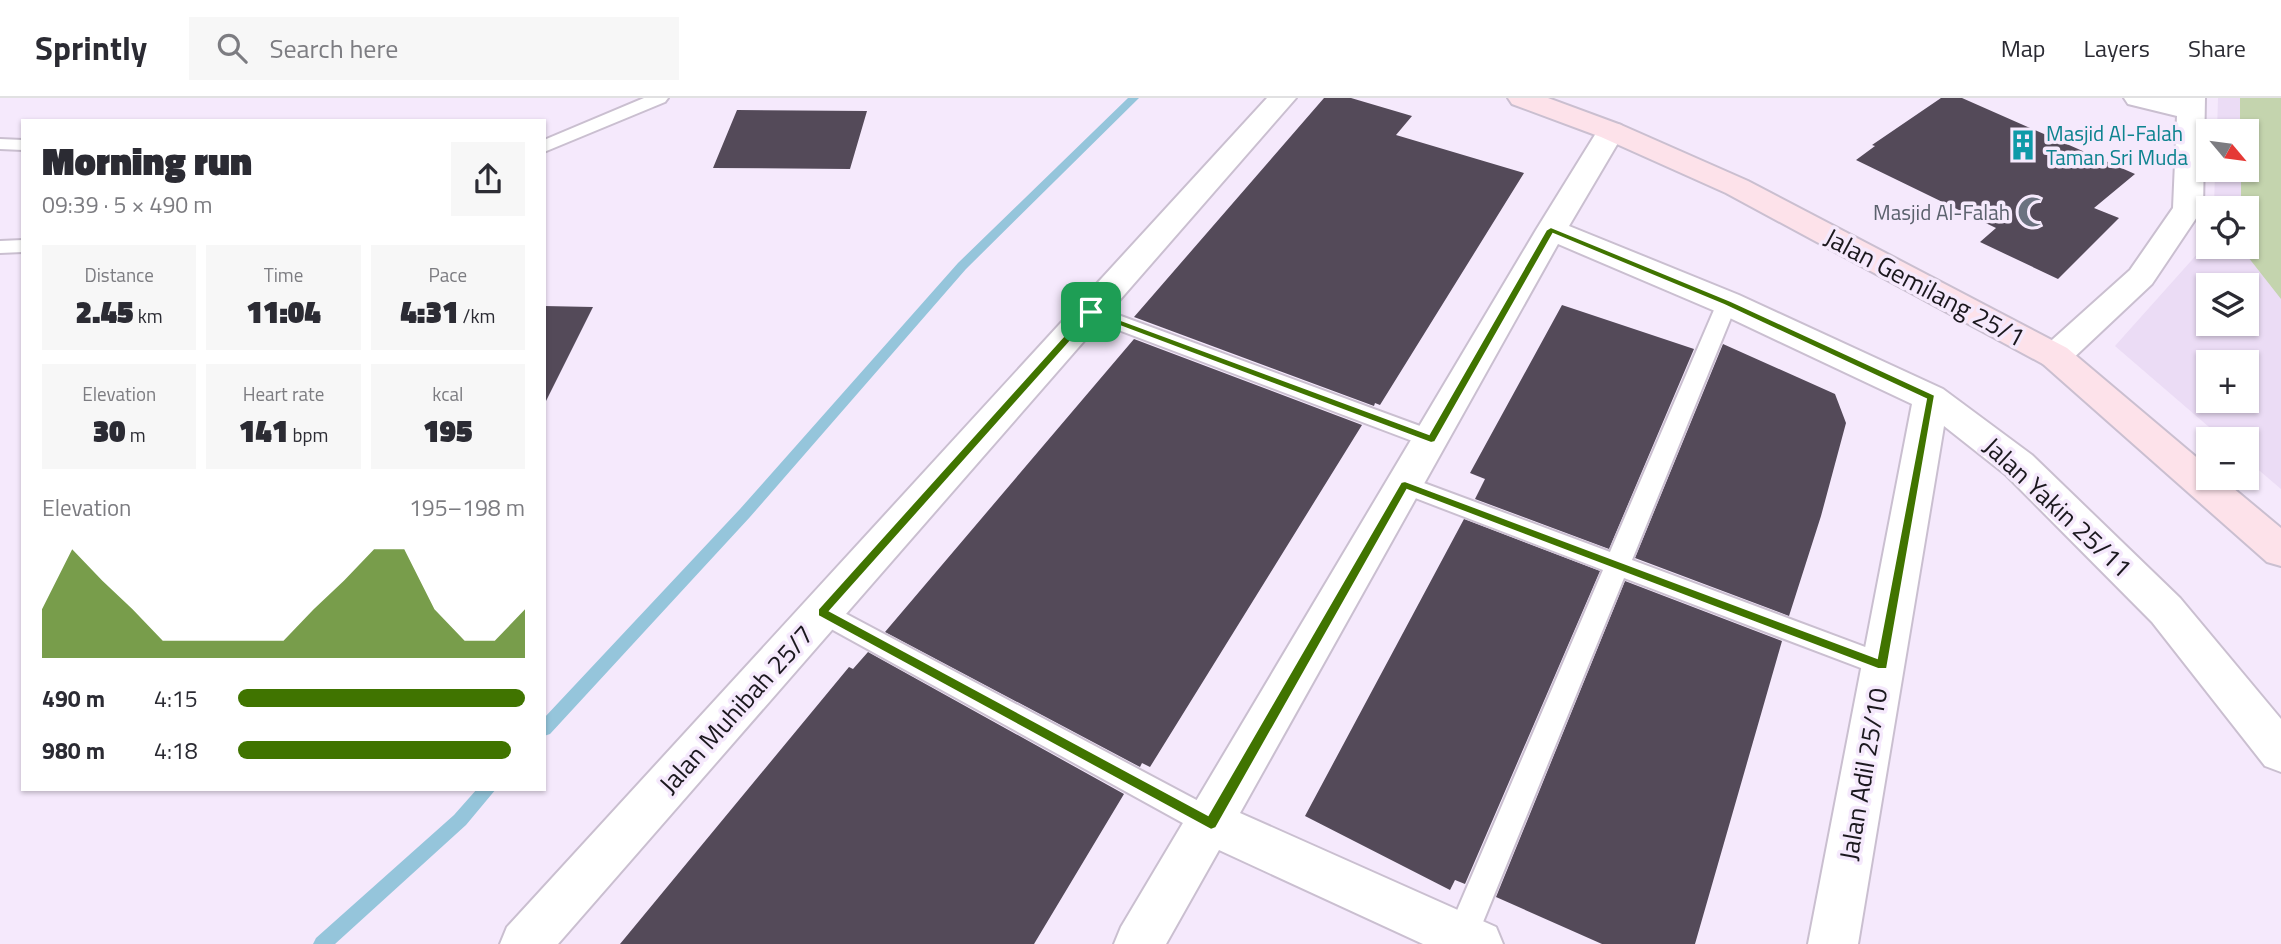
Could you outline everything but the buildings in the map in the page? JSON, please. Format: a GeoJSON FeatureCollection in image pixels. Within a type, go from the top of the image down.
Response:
{"type":"FeatureCollection","features":[{"type":"Feature","properties":{"kind":"street","name":"Jalan Muhibah 25/7"},"geometry":{"type":"LineString","coordinates":[[525,944],[1282,98]]}},
{"type":"Feature","properties":{"kind":"street","name":"Jalan Gemilang 25/1"},"geometry":{"type":"LineString","coordinates":[[1522,98],[1611,131],[1737,187],[2054,356],[2281,551]]}},
{"type":"Feature","properties":{"kind":"street"},"geometry":{"type":"LineString","coordinates":[[2054,356],[2141,277],[2188,208],[2191,104],[2138,98]]}},
{"type":"Feature","properties":{"kind":"street"},"geometry":{"type":"LineString","coordinates":[[1139,944],[1551,230],[1611,131]]}},
{"type":"Feature","properties":{"kind":"street","name":"Jalan Yakin 25/11"},"geometry":{"type":"LineString","coordinates":[[1551,230],[1727,303],[1931,398],[2020,465],[2166,610],[2281,752]]}},
{"type":"Feature","properties":{"kind":"street","name":"Jalan Adil 25/10"},"geometry":{"type":"LineString","coordinates":[[1833,944],[1931,398]]}},
{"type":"Feature","properties":{"kind":"street"},"geometry":{"type":"LineString","coordinates":[[1211,823],[1470,940]]}},
{"type":"Feature","properties":{"kind":"lane"},"geometry":{"type":"LineString","coordinates":[[546,146],[659,98]]}},
{"type":"Feature","properties":{"kind":"lane"},"geometry":{"type":"LineString","coordinates":[[0,144],[21,145]]}},
{"type":"Feature","properties":{"kind":"lane"},"geometry":{"type":"LineString","coordinates":[[0,247],[21,246]]}},
{"type":"Feature","properties":{"kind":"lane"},"geometry":{"type":"LineString","coordinates":[[1470,940],[1617,565],[1727,303]]}},
{"type":"Feature","properties":{"kind":"lane"},"geometry":{"type":"LineString","coordinates":[[1091,312],[1431,439]]}},
{"type":"Feature","properties":{"kind":"lane"},"geometry":{"type":"LineString","coordinates":[[1405,485],[1882,665]]}},
{"type":"Feature","properties":{"kind":"lane"},"geometry":{"type":"LineString","coordinates":[[822,612],[1211,823]]}},
{"type":"Feature","properties":{"kind":"shaded area"},"geometry":{"type":"Polygon","coordinates":[[[2218,98],[2281,98],[2281,489],[2259,470],[2259,427],[2209,427],[2115,346],[2196,255],[2196,259],[2259,259],[2259,196],[2214,196],[2215,182],[2259,182],[2259,119],[2217,119],[2218,98]]]}},
{"type":"Feature","properties":{"kind":"green space"},"geometry":{"type":"Polygon","coordinates":[[[2240,98],[2281,98],[2281,299],[2250,259],[2259,259],[2259,196],[2241,196],[2241,182],[2259,182],[2259,119],[2240,119],[2240,98]]]}},
{"type":"Feature","properties":{"kind":"waterway"},"geometry":{"type":"LineString","coordinates":[[546,727],[745,513],[962,266],[1134,98]]}},
{"type":"Feature","properties":{"kind":"waterway"},"geometry":{"type":"LineString","coordinates":[[322,944],[460,820],[486,791]]}},
{"type":"Feature","properties":{"kind":"place","name":"Masjid Al-Falah Taman Sri Muda"},"geometry":{"type":"Point","coordinates":[2023,145]}},
{"type":"Feature","properties":{"kind":"place","name":"Masjid Al-Falah"},"geometry":{"type":"Point","coordinates":[2033,212]}},
{"type":"Feature","properties":{"kind":"route"},"geometry":{"type":"LineString","coordinates":[[1551,230],[1727,303],[1931,398],[1882,665],[1405,485],[1211,823],[822,612],[1091,312],[1431,439],[1551,230]]}}]}
